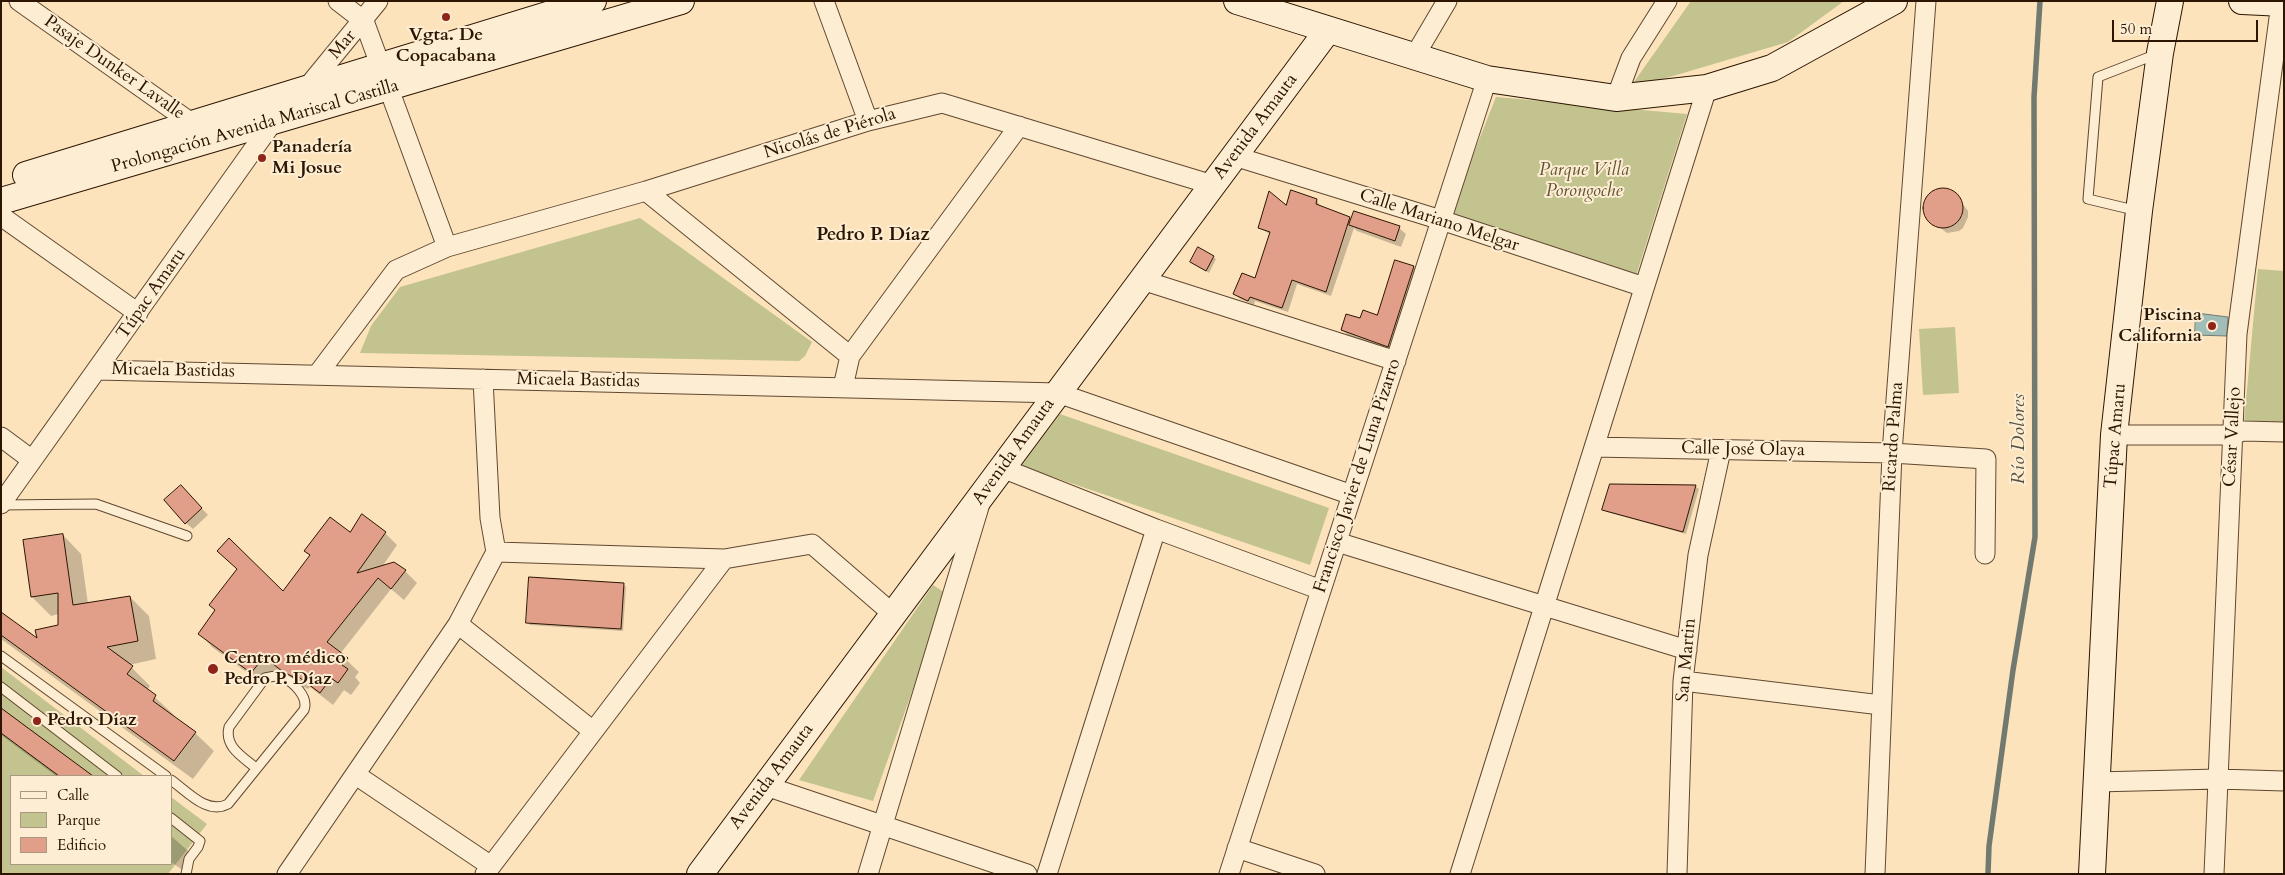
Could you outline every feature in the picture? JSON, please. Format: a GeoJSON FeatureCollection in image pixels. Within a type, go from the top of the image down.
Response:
{"type":"FeatureCollection","features":[{"type":"Feature","properties":{"kind":"main road","name":"Prolongación Avenida Mariscal Castilla"},"geometry":{"type":"LineString","coordinates":[[1,182],[197,133],[272,122],[385,77],[593,1]]}},
{"type":"Feature","properties":{"kind":"main road","name":"Prolongación Avenida Mariscal Castilla"},"geometry":{"type":"LineString","coordinates":[[1,201],[197,133],[307,88],[385,77],[681,1]]}},
{"type":"Feature","properties":{"kind":"main road"},"geometry":{"type":"LineString","coordinates":[[1237,1],[1487,79],[1616,98],[1707,88],[1772,68],[1894,1]]}},
{"type":"Feature","properties":{"kind":"main road","name":"Túpac Amaru"},"geometry":{"type":"LineString","coordinates":[[2092,874],[2114,435],[2139,211],[2160,53],[2170,1]]}},
{"type":"Feature","properties":{"kind":"main road"},"geometry":{"type":"LineString","coordinates":[[2242,1],[2283,3]]}},
{"type":"Feature","properties":{"kind":"main road","name":"Avenida Amauta"},"geometry":{"type":"LineString","coordinates":[[700,874],[1328,30]]}},
{"type":"Feature","properties":{"kind":"street","name":"Pasaje Dunker Lavalle"},"geometry":{"type":"LineString","coordinates":[[19,1],[197,133]]}},
{"type":"Feature","properties":{"kind":"street"},"geometry":{"type":"LineString","coordinates":[[338,1],[364,21],[447,247]]}},
{"type":"Feature","properties":{"kind":"street","name":"Mar"},"geometry":{"type":"LineString","coordinates":[[307,88],[364,21],[378,1]]}},
{"type":"Feature","properties":{"kind":"street"},"geometry":{"type":"LineString","coordinates":[[824,1],[868,122]]}},
{"type":"Feature","properties":{"kind":"street"},"geometry":{"type":"LineString","coordinates":[[1414,57],[1447,1]]}},
{"type":"Feature","properties":{"kind":"street"},"geometry":{"type":"LineString","coordinates":[[1616,98],[1630,58],[1667,1]]}},
{"type":"Feature","properties":{"kind":"street","name":"Ricardo Palma"},"geometry":{"type":"LineString","coordinates":[[1875,874],[1892,454],[1926,1]]}},
{"type":"Feature","properties":{"kind":"street","name":"César Vallejo"},"geometry":{"type":"LineString","coordinates":[[2214,874],[2237,334],[2283,3]]}},
{"type":"Feature","properties":{"kind":"street","name":"Francisco Javier de Luna Pizarro"},"geometry":{"type":"LineString","coordinates":[[1229,874],[1487,79]]}},
{"type":"Feature","properties":{"kind":"street","name":"Túpac Amaru"},"geometry":{"type":"LineString","coordinates":[[1,505],[272,122],[307,88]]}},
{"type":"Feature","properties":{"kind":"street"},"geometry":{"type":"LineString","coordinates":[[1460,874],[1707,88]]}},
{"type":"Feature","properties":{"kind":"street","name":"Nicolás de Piérola"},"geometry":{"type":"LineString","coordinates":[[317,375],[396,270],[447,247],[646,191],[868,122],[942,103],[1213,185]]}},
{"type":"Feature","properties":{"kind":"street"},"geometry":{"type":"LineString","coordinates":[[843,387],[850,356],[1019,126]]}},
{"type":"Feature","properties":{"kind":"street","name":"Calle Mariano Melgar"},"geometry":{"type":"LineString","coordinates":[[1234,156],[1441,220],[1644,287]]}},
{"type":"Feature","properties":{"kind":"street"},"geometry":{"type":"LineString","coordinates":[[646,191],[850,356]]}},
{"type":"Feature","properties":{"kind":"street"},"geometry":{"type":"LineString","coordinates":[[1,216],[138,313]]}},
{"type":"Feature","properties":{"kind":"street"},"geometry":{"type":"LineString","coordinates":[[1142,280],[1396,361]]}},
{"type":"Feature","properties":{"kind":"street","name":"Micaela Bastidas"},"geometry":{"type":"LineString","coordinates":[[98,370],[1058,393],[1352,495]]}},
{"type":"Feature","properties":{"kind":"street"},"geometry":{"type":"LineString","coordinates":[[287,874],[458,624],[496,552],[490,518],[483,379]]}},
{"type":"Feature","properties":{"kind":"street"},"geometry":{"type":"LineString","coordinates":[[2114,435],[2233,435],[2243,431],[2284,432]]}},
{"type":"Feature","properties":{"kind":"street"},"geometry":{"type":"LineString","coordinates":[[1,437],[32,460]]}},
{"type":"Feature","properties":{"kind":"street","name":"Calle José Olaya"},"geometry":{"type":"LineString","coordinates":[[1594,447],[1892,454],[1986,459],[1985,554]]}},
{"type":"Feature","properties":{"kind":"street","name":"San Martin"},"geometry":{"type":"LineString","coordinates":[[1677,874],[1683,681],[1698,555],[1721,450]]}},
{"type":"Feature","properties":{"kind":"street"},"geometry":{"type":"LineString","coordinates":[[1002,468],[1156,529],[1321,590]]}},
{"type":"Feature","properties":{"kind":"street"},"geometry":{"type":"LineString","coordinates":[[868,874],[983,494]]}},
{"type":"Feature","properties":{"kind":"street"},"geometry":{"type":"LineString","coordinates":[[1047,874],[1156,529]]}},
{"type":"Feature","properties":{"kind":"street"},"geometry":{"type":"LineString","coordinates":[[1337,542],[1687,650]]}},
{"type":"Feature","properties":{"kind":"street"},"geometry":{"type":"LineString","coordinates":[[496,552],[724,559],[812,544],[893,614]]}},
{"type":"Feature","properties":{"kind":"street"},"geometry":{"type":"LineString","coordinates":[[356,775],[488,870],[724,559]]}},
{"type":"Feature","properties":{"kind":"street"},"geometry":{"type":"LineString","coordinates":[[458,624],[593,731]]}},
{"type":"Feature","properties":{"kind":"street"},"geometry":{"type":"LineString","coordinates":[[1683,681],[1881,704]]}},
{"type":"Feature","properties":{"kind":"street"},"geometry":{"type":"LineString","coordinates":[[2096,782],[2218,780],[2284,782]]}},
{"type":"Feature","properties":{"kind":"street"},"geometry":{"type":"LineString","coordinates":[[766,786],[1027,874]]}},
{"type":"Feature","properties":{"kind":"street"},"geometry":{"type":"LineString","coordinates":[[1238,848],[1315,874]]}},
{"type":"Feature","properties":{"kind":"lane"},"geometry":{"type":"LineString","coordinates":[[2139,211],[2088,200],[2098,77],[2160,53]]}},
{"type":"Feature","properties":{"kind":"lane"},"geometry":{"type":"LineString","coordinates":[[1,505],[96,504],[187,536]]}},
{"type":"Feature","properties":{"kind":"lane"},"geometry":{"type":"LineString","coordinates":[[1,656],[165,775]]}},
{"type":"Feature","properties":{"kind":"lane"},"geometry":{"type":"LineString","coordinates":[[172,781],[207,806],[221,808],[228,804],[304,710],[306,704],[299,690],[281,677],[272,676],[265,678],[229,727],[228,741],[233,749],[256,768]]}},
{"type":"Feature","properties":{"kind":"lane"},"geometry":{"type":"LineString","coordinates":[[1,687],[116,775]]}},
{"type":"Feature","properties":{"kind":"lane"},"geometry":{"type":"LineString","coordinates":[[172,819],[200,841],[190,859],[186,874]]}},
{"type":"Feature","properties":{"kind":"green space"},"geometry":{"type":"Polygon","coordinates":[[[1691,1],[1844,1],[1788,42],[1629,89],[1691,1]]]}},
{"type":"Feature","properties":{"kind":"green space","name":"Parque Villa Porongoche"},"geometry":{"type":"Polygon","coordinates":[[[1496,97],[1687,114],[1636,276],[1448,218],[1496,97]]]}},
{"type":"Feature","properties":{"kind":"green space"},"geometry":{"type":"Polygon","coordinates":[[[640,218],[812,342],[805,356],[799,361],[360,353],[371,326],[400,287],[640,218]]]}},
{"type":"Feature","properties":{"kind":"green space"},"geometry":{"type":"Polygon","coordinates":[[[2258,269],[2284,271],[2284,423],[2244,423],[2258,269]]]}},
{"type":"Feature","properties":{"kind":"green space"},"geometry":{"type":"Polygon","coordinates":[[[1955,327],[1959,393],[1923,395],[1919,329],[1955,327]]]}},
{"type":"Feature","properties":{"kind":"green space"},"geometry":{"type":"Polygon","coordinates":[[[1060,414],[1329,508],[1310,565],[1021,466],[1060,414]]]}},
{"type":"Feature","properties":{"kind":"green space"},"geometry":{"type":"Polygon","coordinates":[[[933,585],[947,594],[873,801],[799,780],[933,585]]]}},
{"type":"Feature","properties":{"kind":"green space","name":"Pedro Díaz"},"geometry":{"type":"Polygon","coordinates":[[[1,667],[143,775],[10,775],[10,865],[172,865],[172,798],[207,824],[168,874],[1,874],[1,667]]]}},
{"type":"Feature","properties":{"kind":"water","name":"Piscina California"},"geometry":{"type":"Polygon","coordinates":[[[2196,313],[2228,317],[2227,336],[2195,335],[2196,313]]]}},
{"type":"Feature","properties":{"kind":"building"},"geometry":{"type":"Polygon","coordinates":[[[1943,188],[1957,194],[1963,208],[1957,222],[1943,228],[1929,222],[1923,208],[1929,194],[1943,188]]]}},
{"type":"Feature","properties":{"kind":"building"},"geometry":{"type":"Polygon","coordinates":[[[1291,190],[1317,199],[1316,204],[1350,217],[1326,292],[1292,280],[1282,308],[1250,297],[1248,301],[1233,294],[1242,273],[1255,278],[1270,232],[1258,228],[1269,191],[1286,205],[1291,190]]]}},
{"type":"Feature","properties":{"kind":"building"},"geometry":{"type":"Polygon","coordinates":[[[1354,211],[1400,226],[1395,241],[1349,225],[1354,211]]]}},
{"type":"Feature","properties":{"kind":"building"},"geometry":{"type":"Polygon","coordinates":[[[1198,247],[1214,256],[1206,271],[1190,262],[1198,247]]]}},
{"type":"Feature","properties":{"kind":"building"},"geometry":{"type":"Polygon","coordinates":[[[1395,260],[1414,266],[1388,347],[1341,330],[1346,314],[1360,318],[1363,310],[1377,315],[1395,260]]]}},
{"type":"Feature","properties":{"kind":"building"},"geometry":{"type":"Polygon","coordinates":[[[1610,484],[1696,485],[1683,532],[1602,510],[1610,484]]]}},
{"type":"Feature","properties":{"kind":"building"},"geometry":{"type":"Polygon","coordinates":[[[181,485],[202,508],[185,524],[164,500],[181,485]]]}},
{"type":"Feature","properties":{"kind":"building"},"geometry":{"type":"Polygon","coordinates":[[[362,514],[386,532],[357,573],[394,562],[406,570],[391,589],[378,578],[327,642],[348,658],[342,665],[348,669],[338,683],[331,678],[320,693],[296,675],[295,678],[282,671],[264,657],[251,673],[198,634],[215,610],[209,605],[237,569],[217,551],[229,538],[283,591],[310,555],[304,551],[330,517],[350,532],[362,514]]]}},
{"type":"Feature","properties":{"kind":"building"},"geometry":{"type":"Polygon","coordinates":[[[63,534],[73,605],[130,596],[138,641],[107,647],[133,666],[127,674],[156,695],[153,701],[196,732],[174,761],[1,635],[1,612],[37,638],[35,630],[58,625],[58,593],[31,597],[23,540],[63,534]]]}},
{"type":"Feature","properties":{"kind":"building"},"geometry":{"type":"Polygon","coordinates":[[[529,577],[624,583],[621,629],[526,623],[529,577]]]}},
{"type":"Feature","properties":{"kind":"building"},"geometry":{"type":"Polygon","coordinates":[[[1,708],[92,775],[58,775],[1,733],[1,708]]]}},
{"type":"Feature","properties":{"kind":"waterway","name":"Río Dolores"},"geometry":{"type":"LineString","coordinates":[[1988,874],[1989,846],[2013,670],[2035,537],[2034,97],[2040,1]]}},
{"type":"Feature","properties":{"kind":"place","name":"Vgta. De Copacabana"},"geometry":{"type":"Point","coordinates":[446,17]}},
{"type":"Feature","properties":{"kind":"place","name":"Panadería Mi Josue"},"geometry":{"type":"Point","coordinates":[262,158]}},
{"type":"Feature","properties":{"kind":"place","name":"Piscina California"},"geometry":{"type":"Point","coordinates":[2212,326]}},
{"type":"Feature","properties":{"kind":"place","name":"Centro médico Pedro P. Díaz"},"geometry":{"type":"Point","coordinates":[213,669]}},
{"type":"Feature","properties":{"kind":"place","name":"Pedro Díaz"},"geometry":{"type":"Point","coordinates":[37,721]}},
{"type":"Feature","properties":{"kind":"district","name":"Pedro P. Díaz"},"geometry":{"type":"Point","coordinates":[873,236]}}]}
